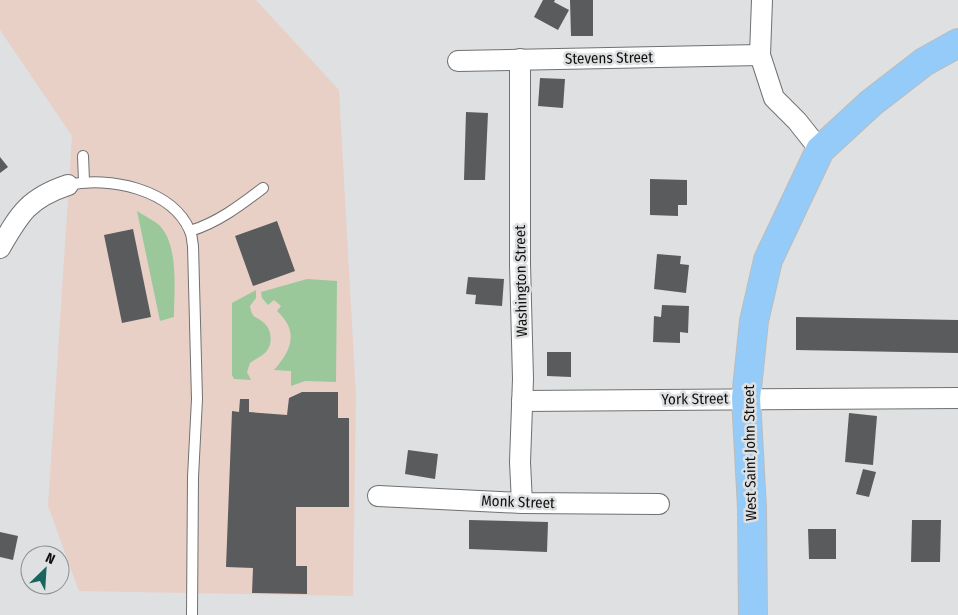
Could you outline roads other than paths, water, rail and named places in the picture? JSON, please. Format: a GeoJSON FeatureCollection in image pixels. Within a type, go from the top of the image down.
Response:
{"type":"FeatureCollection","features":[{"type":"Feature","properties":{"kind":"main road","name":"West Saint John Street"},"geometry":{"type":"LineString","coordinates":[[753,615],[752,508],[746,398],[754,321],[768,260],[820,150],[886,91],[924,62],[958,43]]}},
{"type":"Feature","properties":{"kind":"street"},"geometry":{"type":"LineString","coordinates":[[762,0],[760,55],[774,98],[797,121],[820,150]]}},
{"type":"Feature","properties":{"kind":"street","name":"Stevens Street"},"geometry":{"type":"LineString","coordinates":[[458,61],[760,55]]}},
{"type":"Feature","properties":{"kind":"street","name":"Washington Street"},"geometry":{"type":"LineString","coordinates":[[520,59],[522,400],[520,462],[522,504]]}},
{"type":"Feature","properties":{"kind":"street"},"geometry":{"type":"LineString","coordinates":[[0,248],[17,219],[31,204],[48,192],[76,183]]}},
{"type":"Feature","properties":{"kind":"street","name":"York Street"},"geometry":{"type":"LineString","coordinates":[[522,400],[958,398]]}},
{"type":"Feature","properties":{"kind":"street","name":"Monk Street"},"geometry":{"type":"LineString","coordinates":[[378,496],[522,504],[659,504]]}},
{"type":"Feature","properties":{"kind":"lane"},"geometry":{"type":"LineString","coordinates":[[83,156],[76,183],[136,188],[164,200],[179,214],[190,231],[193,261],[196,399],[193,477],[192,615]]}},
{"type":"Feature","properties":{"kind":"lane"},"geometry":{"type":"LineString","coordinates":[[190,231],[201,228],[243,203],[263,188]]}}]}
